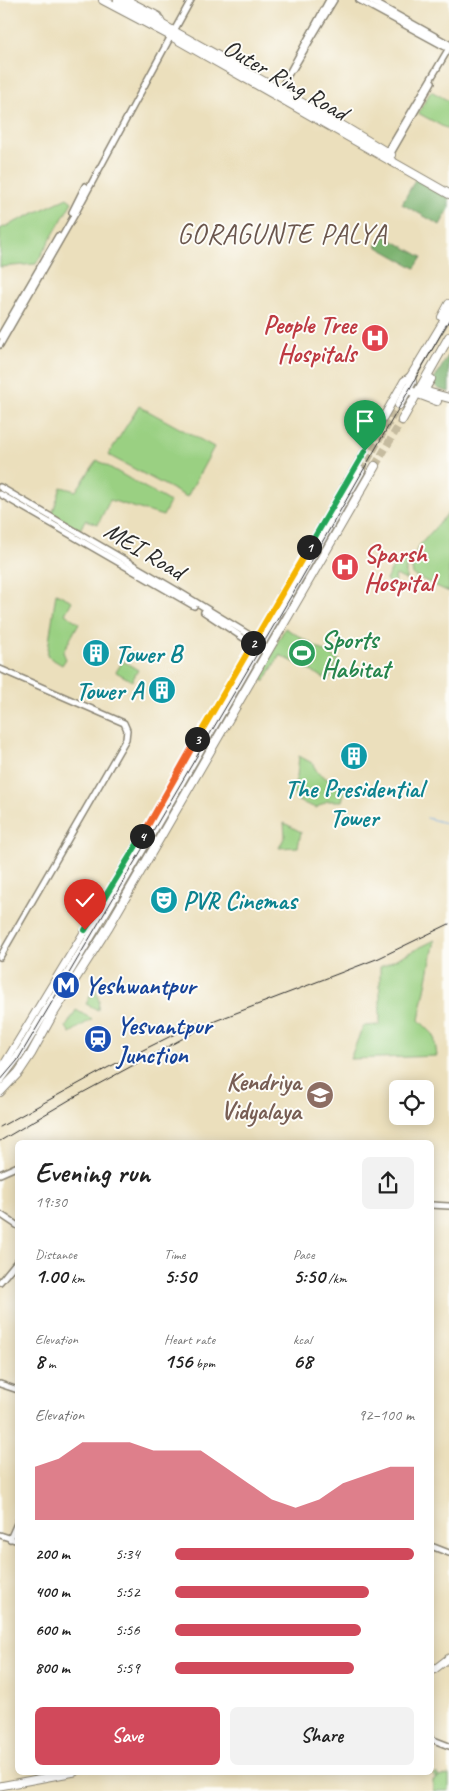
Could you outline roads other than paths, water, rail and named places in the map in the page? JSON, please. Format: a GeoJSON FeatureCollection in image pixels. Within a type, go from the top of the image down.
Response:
{"type":"FeatureCollection","features":[{"type":"Feature","properties":{"kind":"highway","name":"Outer Ring Road"},"geometry":{"type":"LineString","coordinates":[[103,0],[280,90],[449,188]]}},
{"type":"Feature","properties":{"kind":"highway","name":"Outer Ring Road"},"geometry":{"type":"LineString","coordinates":[[118,0],[162,24],[171,34],[449,194]]}},
{"type":"Feature","properties":{"kind":"highway"},"geometry":{"type":"LineString","coordinates":[[432,339],[434,331],[449,304]]}},
{"type":"Feature","properties":{"kind":"highway"},"geometry":{"type":"LineString","coordinates":[[399,405],[412,382],[411,376],[449,313]]}},
{"type":"Feature","properties":{"kind":"highway"},"geometry":{"type":"LineString","coordinates":[[402,420],[449,337]]}},
{"type":"Feature","properties":{"kind":"highway"},"geometry":{"type":"LineString","coordinates":[[449,346],[426,390],[430,394],[449,398]]}},
{"type":"Feature","properties":{"kind":"highway"},"geometry":{"type":"LineString","coordinates":[[407,390],[426,399],[449,403]]}},
{"type":"Feature","properties":{"kind":"highway"},"geometry":{"type":"LineString","coordinates":[[0,1092],[19,1072],[31,1054],[53,1014],[109,926],[261,646],[375,466]]}},
{"type":"Feature","properties":{"kind":"highway"},"geometry":{"type":"LineString","coordinates":[[0,1080],[21,1052],[261,646],[361,470]]}},
{"type":"Feature","properties":{"kind":"main road"},"geometry":{"type":"LineString","coordinates":[[128,0],[158,16],[162,24]]}},
{"type":"Feature","properties":{"kind":"main road"},"geometry":{"type":"LineString","coordinates":[[1,1066],[261,646],[379,425],[404,381],[411,376]]}},
{"type":"Feature","properties":{"kind":"main road"},"geometry":{"type":"LineString","coordinates":[[434,1665],[449,1654]]}},
{"type":"Feature","properties":{"kind":"main road"},"geometry":{"type":"LineString","coordinates":[[434,1670],[449,1658]]}},
{"type":"Feature","properties":{"kind":"main road"},"geometry":{"type":"LineString","coordinates":[[0,1786],[59,1775]]}},
{"type":"Feature","properties":{"kind":"street"},"geometry":{"type":"LineString","coordinates":[[0,343],[149,72],[191,0]]}},
{"type":"Feature","properties":{"kind":"street"},"geometry":{"type":"LineString","coordinates":[[293,69],[292,65],[329,0]]}},
{"type":"Feature","properties":{"kind":"street"},"geometry":{"type":"LineString","coordinates":[[280,90],[334,0]]}},
{"type":"Feature","properties":{"kind":"street"},"geometry":{"type":"LineString","coordinates":[[359,0],[449,47]]}},
{"type":"Feature","properties":{"kind":"street"},"geometry":{"type":"LineString","coordinates":[[370,0],[449,47]]}},
{"type":"Feature","properties":{"kind":"street"},"geometry":{"type":"LineString","coordinates":[[389,154],[449,47]]}},
{"type":"Feature","properties":{"kind":"street"},"geometry":{"type":"LineString","coordinates":[[389,154],[449,54]]}},
{"type":"Feature","properties":{"kind":"street"},"geometry":{"type":"LineString","coordinates":[[0,336],[57,240]]}},
{"type":"Feature","properties":{"kind":"street","name":"MEI Road"},"geometry":{"type":"LineString","coordinates":[[0,487],[261,646]]}},
{"type":"Feature","properties":{"kind":"street","name":"MEI Road"},"geometry":{"type":"LineString","coordinates":[[0,494],[139,573],[261,646]]}},
{"type":"Feature","properties":{"kind":"street"},"geometry":{"type":"LineString","coordinates":[[0,669],[124,723],[127,730],[126,739],[0,957]]}},
{"type":"Feature","properties":{"kind":"street"},"geometry":{"type":"LineString","coordinates":[[0,1174],[15,1167]]}},
{"type":"Feature","properties":{"kind":"street"},"geometry":{"type":"LineString","coordinates":[[434,1205],[449,1206]]}},
{"type":"Feature","properties":{"kind":"street"},"geometry":{"type":"LineString","coordinates":[[0,1214],[15,1224]]}},
{"type":"Feature","properties":{"kind":"street"},"geometry":{"type":"LineString","coordinates":[[0,1282],[15,1264]]}},
{"type":"Feature","properties":{"kind":"street"},"geometry":{"type":"LineString","coordinates":[[0,1384],[15,1389]]}},
{"type":"Feature","properties":{"kind":"street"},"geometry":{"type":"LineString","coordinates":[[10,1538],[15,1527]]}},
{"type":"Feature","properties":{"kind":"street"},"geometry":{"type":"LineString","coordinates":[[0,1535],[15,1540]]}},
{"type":"Feature","properties":{"kind":"street"},"geometry":{"type":"LineString","coordinates":[[434,1547],[449,1554]]}},
{"type":"Feature","properties":{"kind":"street"},"geometry":{"type":"LineString","coordinates":[[434,1740],[449,1746]]}},
{"type":"Feature","properties":{"kind":"waterway"},"geometry":{"type":"LineString","coordinates":[[427,818],[449,824]]}},
{"type":"Feature","properties":{"kind":"tunnel"},"geometry":{"type":"LineString","coordinates":[[361,471],[399,405]]}},
{"type":"Feature","properties":{"kind":"tunnel"},"geometry":{"type":"LineString","coordinates":[[375,466],[402,420]]}},
{"type":"Feature","properties":{"kind":"railway"},"geometry":{"type":"LineString","coordinates":[[0,1081],[17,1061],[68,975],[300,581],[449,320]]}},
{"type":"Feature","properties":{"kind":"railway"},"geometry":{"type":"LineString","coordinates":[[0,1141],[71,1099],[215,1021],[379,958],[449,924]]}},
{"type":"Feature","properties":{"kind":"railway"},"geometry":{"type":"LineString","coordinates":[[0,1127],[107,1068],[199,1022]]}},
{"type":"Feature","properties":{"kind":"place","name":"People Tree Hospitals"},"geometry":{"type":"Point","coordinates":[375,338]}},
{"type":"Feature","properties":{"kind":"place","name":"Sparsh Hospital"},"geometry":{"type":"Point","coordinates":[345,567]}},
{"type":"Feature","properties":{"kind":"place","name":"Tower B"},"geometry":{"type":"Point","coordinates":[96,653]}},
{"type":"Feature","properties":{"kind":"place","name":"Sports Habitat"},"geometry":{"type":"Point","coordinates":[302,653]}},
{"type":"Feature","properties":{"kind":"place","name":"Tower A"},"geometry":{"type":"Point","coordinates":[162,690]}},
{"type":"Feature","properties":{"kind":"place","name":"The Presidential Tower"},"geometry":{"type":"Point","coordinates":[354,756]}},
{"type":"Feature","properties":{"kind":"place","name":"PVR Cinemas"},"geometry":{"type":"Point","coordinates":[164,900]}},
{"type":"Feature","properties":{"kind":"place","name":"Yeshwantpur"},"geometry":{"type":"Point","coordinates":[66,985]}},
{"type":"Feature","properties":{"kind":"place","name":"Yesvantpur Junction"},"geometry":{"type":"Point","coordinates":[98,1039]}},
{"type":"Feature","properties":{"kind":"place","name":"Kendriya Vidyalaya"},"geometry":{"type":"Point","coordinates":[320,1095]}},
{"type":"Feature","properties":{"kind":"district","name":"GORAGUNTE PALYA"},"geometry":{"type":"Point","coordinates":[282,233]}}]}
